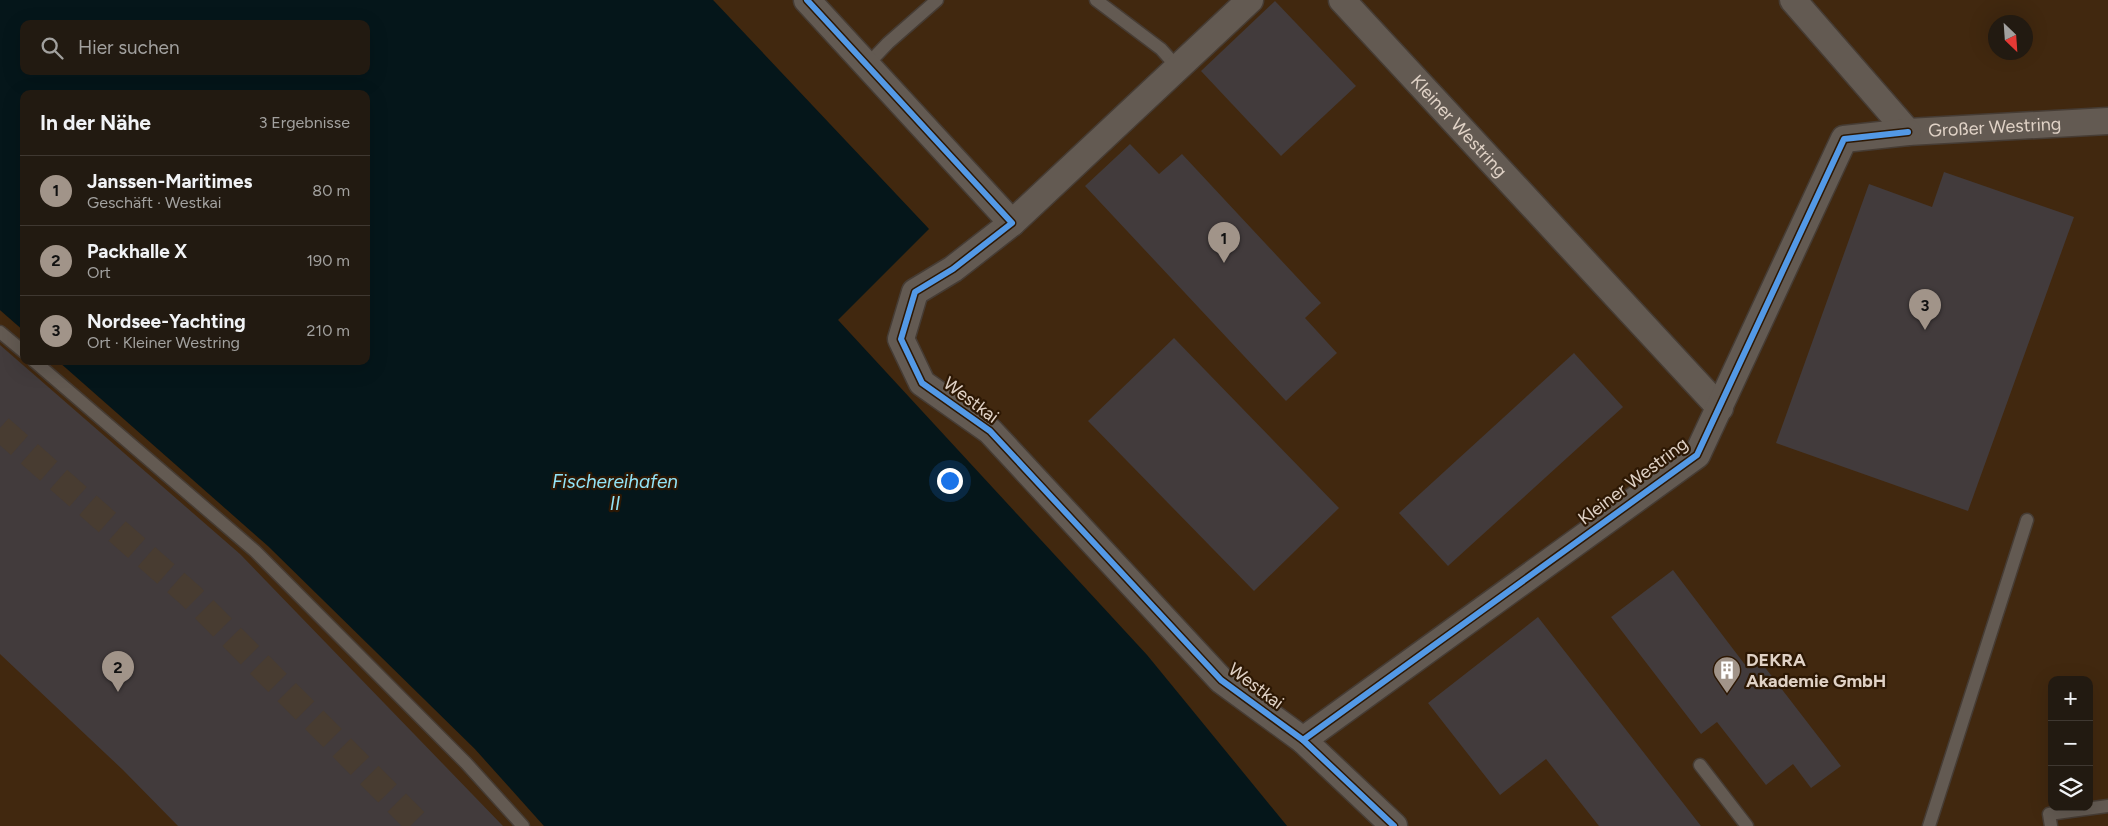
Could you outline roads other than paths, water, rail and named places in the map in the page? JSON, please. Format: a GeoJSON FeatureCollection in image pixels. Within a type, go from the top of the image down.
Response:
{"type":"FeatureCollection","features":[{"type":"Feature","properties":{"kind":"street"},"geometry":{"type":"LineString","coordinates":[[807,0],[1012,223]]}},
{"type":"Feature","properties":{"kind":"street","name":"Westkai"},"geometry":{"type":"LineString","coordinates":[[1250,0],[1012,223],[953,269],[915,292],[900,339],[922,383],[990,431],[1222,680],[1303,740],[1394,826]]}},
{"type":"Feature","properties":{"kind":"street","name":"Kleiner Westring"},"geometry":{"type":"LineString","coordinates":[[1342,0],[1720,408]]}},
{"type":"Feature","properties":{"kind":"street","name":"Großer Westring"},"geometry":{"type":"LineString","coordinates":[[1793,0],[1908,132],[2108,121]]}},
{"type":"Feature","properties":{"kind":"street","name":"Kleiner Westring"},"geometry":{"type":"LineString","coordinates":[[1303,740],[1697,455],[1844,139],[1908,132]]}},
{"type":"Feature","properties":{"kind":"lane"},"geometry":{"type":"LineString","coordinates":[[867,65],[888,43],[937,0]]}},
{"type":"Feature","properties":{"kind":"lane"},"geometry":{"type":"LineString","coordinates":[[1096,0],[1161,49],[1178,68]]}},
{"type":"Feature","properties":{"kind":"lane"},"geometry":{"type":"LineString","coordinates":[[0,332],[20,349]]}},
{"type":"Feature","properties":{"kind":"lane"},"geometry":{"type":"LineString","coordinates":[[39,365],[255,551],[466,763],[523,826]]}},
{"type":"Feature","properties":{"kind":"lane"},"geometry":{"type":"LineString","coordinates":[[1929,826],[2027,520]]}},
{"type":"Feature","properties":{"kind":"lane"},"geometry":{"type":"LineString","coordinates":[[1700,765],[1747,826]]}},
{"type":"Feature","properties":{"kind":"lane"},"geometry":{"type":"LineString","coordinates":[[2051,826],[2050,814],[2108,806]]}},
{"type":"Feature","properties":{"kind":"water","name":"Fischereihafen II"},"geometry":{"type":"Polygon","coordinates":[[[0,0],[713,0],[929,229],[838,320],[1147,655],[1287,826],[544,826],[475,749],[268,546],[63,365],[370,365],[370,90],[20,90],[20,328],[0,310],[0,0]]]}},
{"type":"Feature","properties":{"kind":"tunnel"},"geometry":{"type":"LineString","coordinates":[[0,428],[191,596],[420,826]]}},
{"type":"Feature","properties":{"kind":"place","name":"Janssen-Maritimes"},"geometry":{"type":"Point","coordinates":[1224,263]}},
{"type":"Feature","properties":{"kind":"place","name":"Nordsee-Yachting"},"geometry":{"type":"Point","coordinates":[1925,330]}},
{"type":"Feature","properties":{"kind":"place","name":"Packhalle X"},"geometry":{"type":"Point","coordinates":[118,692]}},
{"type":"Feature","properties":{"kind":"place","name":"DEKRA Akademie GmbH"},"geometry":{"type":"Point","coordinates":[1727,694]}}]}
